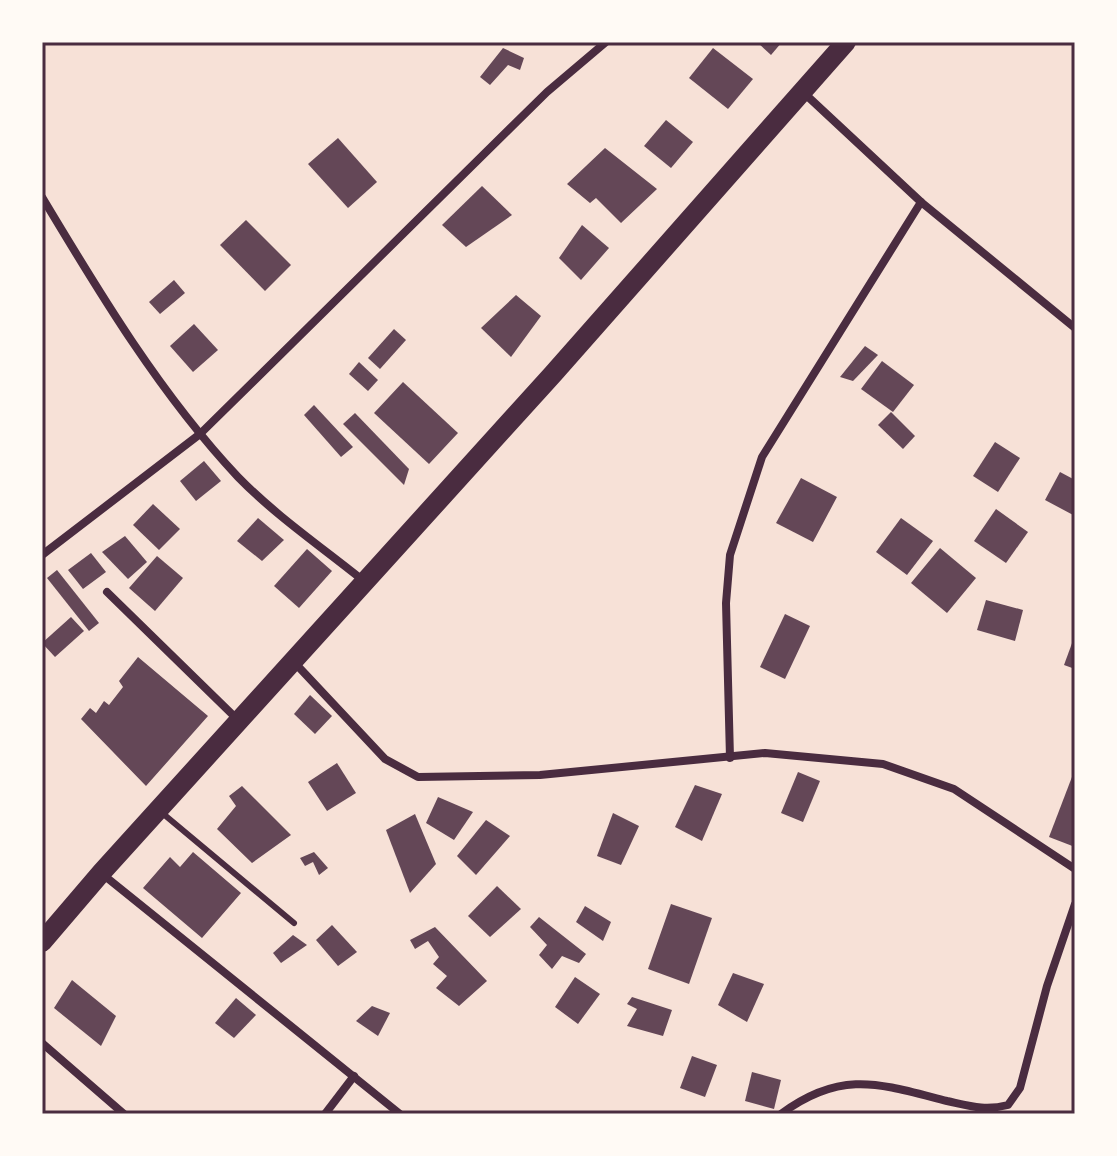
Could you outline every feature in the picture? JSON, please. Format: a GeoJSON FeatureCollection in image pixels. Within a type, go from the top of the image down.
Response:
{"type":"FeatureCollection","features":[{"type":"Feature","properties":{"kind":"main road"},"geometry":{"type":"LineString","coordinates":[[42,942],[158,809],[804,93],[846,42]]}},
{"type":"Feature","properties":{"kind":"street"},"geometry":{"type":"LineString","coordinates":[[42,555],[200,434],[547,92],[606,42]]}},
{"type":"Feature","properties":{"kind":"street"},"geometry":{"type":"LineString","coordinates":[[804,93],[921,202],[1075,328]]}},
{"type":"Feature","properties":{"kind":"street"},"geometry":{"type":"LineString","coordinates":[[42,197],[92,280],[200,434],[241,479],[366,582]]}},
{"type":"Feature","properties":{"kind":"street"},"geometry":{"type":"LineString","coordinates":[[730,758],[726,603],[730,555],[762,457],[921,202]]}},
{"type":"Feature","properties":{"kind":"street"},"geometry":{"type":"LineString","coordinates":[[107,592],[239,721]]}},
{"type":"Feature","properties":{"kind":"street"},"geometry":{"type":"LineString","coordinates":[[294,661],[385,759],[418,777],[540,775],[765,753],[883,764],[954,789],[1075,869]]}},
{"type":"Feature","properties":{"kind":"street"},"geometry":{"type":"LineString","coordinates":[[101,873],[400,1114]]}},
{"type":"Feature","properties":{"kind":"street"},"geometry":{"type":"LineString","coordinates":[[781,1114],[807,1095],[846,1084],[881,1085],[987,1110],[1008,1105],[1020,1088],[1047,986],[1075,904]]}},
{"type":"Feature","properties":{"kind":"street"},"geometry":{"type":"LineString","coordinates":[[42,1043],[124,1114]]}},
{"type":"Feature","properties":{"kind":"street"},"geometry":{"type":"LineString","coordinates":[[325,1114],[354,1076]]}},
{"type":"Feature","properties":{"kind":"lane"},"geometry":{"type":"LineString","coordinates":[[158,809],[294,923]]}},
{"type":"Feature","properties":{"kind":"building"},"geometry":{"type":"Polygon","coordinates":[[[757,42],[782,42],[771,55],[757,42]]]}},
{"type":"Feature","properties":{"kind":"building"},"geometry":{"type":"Polygon","coordinates":[[[503,48],[524,58],[520,70],[508,65],[490,85],[480,77],[503,48]]]}},
{"type":"Feature","properties":{"kind":"building"},"geometry":{"type":"Polygon","coordinates":[[[713,48],[753,79],[728,109],[689,78],[713,48]]]}},
{"type":"Feature","properties":{"kind":"building"},"geometry":{"type":"Polygon","coordinates":[[[666,120],[693,142],[671,168],[644,146],[666,120]]]}},
{"type":"Feature","properties":{"kind":"building"},"geometry":{"type":"Polygon","coordinates":[[[338,138],[377,182],[348,208],[308,164],[338,138]]]}},
{"type":"Feature","properties":{"kind":"building"},"geometry":{"type":"Polygon","coordinates":[[[605,148],[657,189],[621,223],[596,198],[590,203],[567,184],[605,148]]]}},
{"type":"Feature","properties":{"kind":"building"},"geometry":{"type":"Polygon","coordinates":[[[482,186],[512,215],[466,247],[442,225],[482,186]]]}},
{"type":"Feature","properties":{"kind":"building"},"geometry":{"type":"Polygon","coordinates":[[[246,220],[291,265],[265,291],[220,245],[246,220]]]}},
{"type":"Feature","properties":{"kind":"building"},"geometry":{"type":"Polygon","coordinates":[[[582,225],[609,248],[581,280],[559,258],[582,225]]]}},
{"type":"Feature","properties":{"kind":"building"},"geometry":{"type":"Polygon","coordinates":[[[174,280],[185,293],[160,314],[149,302],[174,280]]]}},
{"type":"Feature","properties":{"kind":"building"},"geometry":{"type":"Polygon","coordinates":[[[516,295],[541,316],[511,357],[481,328],[516,295]]]}},
{"type":"Feature","properties":{"kind":"building"},"geometry":{"type":"Polygon","coordinates":[[[194,324],[218,350],[193,372],[170,346],[194,324]]]}},
{"type":"Feature","properties":{"kind":"building"},"geometry":{"type":"Polygon","coordinates":[[[394,329],[406,340],[380,369],[368,358],[394,329]]]}},
{"type":"Feature","properties":{"kind":"building"},"geometry":{"type":"Polygon","coordinates":[[[865,346],[878,355],[853,381],[840,377],[865,346]]]}},
{"type":"Feature","properties":{"kind":"building"},"geometry":{"type":"Polygon","coordinates":[[[882,361],[914,385],[893,412],[861,389],[882,361]]]}},
{"type":"Feature","properties":{"kind":"building"},"geometry":{"type":"Polygon","coordinates":[[[359,362],[378,380],[368,391],[349,374],[359,362]]]}},
{"type":"Feature","properties":{"kind":"building"},"geometry":{"type":"Polygon","coordinates":[[[403,382],[458,433],[429,464],[374,413],[403,382]]]}},
{"type":"Feature","properties":{"kind":"building"},"geometry":{"type":"Polygon","coordinates":[[[314,405],[353,447],[341,457],[304,415],[314,405]]]}},
{"type":"Feature","properties":{"kind":"building"},"geometry":{"type":"Polygon","coordinates":[[[891,412],[915,436],[903,449],[878,425],[891,412]]]}},
{"type":"Feature","properties":{"kind":"building"},"geometry":{"type":"Polygon","coordinates":[[[355,413],[409,469],[404,485],[343,424],[355,413]]]}},
{"type":"Feature","properties":{"kind":"building"},"geometry":{"type":"Polygon","coordinates":[[[995,442],[1020,458],[998,492],[973,476],[995,442]]]}},
{"type":"Feature","properties":{"kind":"building"},"geometry":{"type":"Polygon","coordinates":[[[204,461],[221,481],[196,501],[180,481],[204,461]]]}},
{"type":"Feature","properties":{"kind":"building"},"geometry":{"type":"Polygon","coordinates":[[[1060,472],[1075,480],[1075,516],[1045,500],[1060,472]]]}},
{"type":"Feature","properties":{"kind":"building"},"geometry":{"type":"Polygon","coordinates":[[[801,478],[837,497],[813,542],[776,523],[801,478]]]}},
{"type":"Feature","properties":{"kind":"building"},"geometry":{"type":"Polygon","coordinates":[[[153,504],[180,529],[159,550],[133,525],[153,504]]]}},
{"type":"Feature","properties":{"kind":"building"},"geometry":{"type":"Polygon","coordinates":[[[996,509],[1028,532],[1006,563],[974,541],[996,509]]]}},
{"type":"Feature","properties":{"kind":"building"},"geometry":{"type":"Polygon","coordinates":[[[258,518],[284,540],[262,561],[237,541],[258,518]]]}},
{"type":"Feature","properties":{"kind":"building"},"geometry":{"type":"Polygon","coordinates":[[[901,518],[933,541],[907,575],[876,552],[901,518]]]}},
{"type":"Feature","properties":{"kind":"building"},"geometry":{"type":"Polygon","coordinates":[[[125,536],[147,562],[128,579],[102,552],[125,536]]]}},
{"type":"Feature","properties":{"kind":"building"},"geometry":{"type":"Polygon","coordinates":[[[940,548],[976,578],[947,613],[911,583],[940,548]]]}},
{"type":"Feature","properties":{"kind":"building"},"geometry":{"type":"Polygon","coordinates":[[[307,549],[332,571],[299,608],[274,586],[307,549]]]}},
{"type":"Feature","properties":{"kind":"building"},"geometry":{"type":"Polygon","coordinates":[[[91,553],[106,572],[83,589],[68,570],[91,553]]]}},
{"type":"Feature","properties":{"kind":"building"},"geometry":{"type":"Polygon","coordinates":[[[157,556],[183,578],[155,611],[129,588],[157,556]]]}},
{"type":"Feature","properties":{"kind":"building"},"geometry":{"type":"Polygon","coordinates":[[[57,570],[99,623],[89,631],[47,578],[57,570]]]}},
{"type":"Feature","properties":{"kind":"building"},"geometry":{"type":"Polygon","coordinates":[[[986,600],[1023,610],[1015,641],[977,630],[986,600]]]}},
{"type":"Feature","properties":{"kind":"building"},"geometry":{"type":"Polygon","coordinates":[[[785,614],[810,626],[785,679],[760,667],[785,614]]]}},
{"type":"Feature","properties":{"kind":"building"},"geometry":{"type":"Polygon","coordinates":[[[71,617],[84,631],[55,657],[42,643],[71,617]]]}},
{"type":"Feature","properties":{"kind":"building"},"geometry":{"type":"Polygon","coordinates":[[[1075,635],[1075,669],[1064,665],[1075,635]]]}},
{"type":"Feature","properties":{"kind":"building"},"geometry":{"type":"Polygon","coordinates":[[[138,657],[208,716],[146,786],[81,719],[90,708],[96,713],[104,701],[109,705],[123,687],[119,681],[138,657]]]}},
{"type":"Feature","properties":{"kind":"building"},"geometry":{"type":"Polygon","coordinates":[[[310,695],[332,716],[315,734],[294,714],[310,695]]]}},
{"type":"Feature","properties":{"kind":"building"},"geometry":{"type":"Polygon","coordinates":[[[337,763],[356,793],[327,811],[308,782],[337,763]]]}},
{"type":"Feature","properties":{"kind":"building"},"geometry":{"type":"Polygon","coordinates":[[[1075,769],[1075,847],[1049,837],[1075,769]]]}},
{"type":"Feature","properties":{"kind":"building"},"geometry":{"type":"Polygon","coordinates":[[[798,772],[820,781],[803,822],[781,813],[798,772]]]}},
{"type":"Feature","properties":{"kind":"building"},"geometry":{"type":"Polygon","coordinates":[[[695,785],[722,794],[702,841],[675,827],[695,785]]]}},
{"type":"Feature","properties":{"kind":"building"},"geometry":{"type":"Polygon","coordinates":[[[242,786],[291,835],[252,863],[217,829],[236,806],[229,796],[242,786]]]}},
{"type":"Feature","properties":{"kind":"building"},"geometry":{"type":"Polygon","coordinates":[[[438,797],[473,812],[454,840],[426,823],[438,797]]]}},
{"type":"Feature","properties":{"kind":"building"},"geometry":{"type":"Polygon","coordinates":[[[613,813],[639,826],[621,865],[597,856],[613,813]]]}},
{"type":"Feature","properties":{"kind":"building"},"geometry":{"type":"Polygon","coordinates":[[[415,814],[436,864],[410,893],[386,830],[415,814]]]}},
{"type":"Feature","properties":{"kind":"building"},"geometry":{"type":"Polygon","coordinates":[[[486,820],[510,836],[476,875],[457,856],[486,820]]]}},
{"type":"Feature","properties":{"kind":"building"},"geometry":{"type":"Polygon","coordinates":[[[193,852],[241,893],[202,938],[143,888],[170,857],[180,867],[193,852]]]}},
{"type":"Feature","properties":{"kind":"building"},"geometry":{"type":"Polygon","coordinates":[[[314,852],[328,868],[319,875],[313,862],[305,866],[300,858],[314,852]]]}},
{"type":"Feature","properties":{"kind":"building"},"geometry":{"type":"Polygon","coordinates":[[[497,886],[521,909],[490,937],[468,916],[497,886]]]}},
{"type":"Feature","properties":{"kind":"building"},"geometry":{"type":"Polygon","coordinates":[[[671,904],[712,918],[689,984],[648,969],[671,904]]]}},
{"type":"Feature","properties":{"kind":"building"},"geometry":{"type":"Polygon","coordinates":[[[585,906],[611,922],[603,941],[576,922],[585,906]]]}},
{"type":"Feature","properties":{"kind":"building"},"geometry":{"type":"Polygon","coordinates":[[[539,917],[586,954],[579,963],[562,956],[552,969],[539,955],[547,945],[530,927],[539,917]]]}},
{"type":"Feature","properties":{"kind":"building"},"geometry":{"type":"Polygon","coordinates":[[[332,925],[357,952],[338,966],[316,940],[332,925]]]}},
{"type":"Feature","properties":{"kind":"building"},"geometry":{"type":"Polygon","coordinates":[[[435,927],[487,981],[459,1006],[436,988],[447,976],[433,964],[439,957],[428,941],[415,949],[410,940],[435,927]]]}},
{"type":"Feature","properties":{"kind":"building"},"geometry":{"type":"Polygon","coordinates":[[[293,935],[307,945],[281,963],[273,953],[293,935]]]}},
{"type":"Feature","properties":{"kind":"building"},"geometry":{"type":"Polygon","coordinates":[[[733,973],[764,984],[747,1022],[718,1005],[733,973]]]}},
{"type":"Feature","properties":{"kind":"building"},"geometry":{"type":"Polygon","coordinates":[[[575,977],[600,994],[578,1024],[555,1007],[575,977]]]}},
{"type":"Feature","properties":{"kind":"building"},"geometry":{"type":"Polygon","coordinates":[[[72,980],[116,1016],[101,1046],[54,1008],[72,980]]]}},
{"type":"Feature","properties":{"kind":"building"},"geometry":{"type":"Polygon","coordinates":[[[632,997],[672,1010],[663,1036],[627,1026],[637,1009],[627,1004],[632,997]]]}},
{"type":"Feature","properties":{"kind":"building"},"geometry":{"type":"Polygon","coordinates":[[[236,998],[256,1015],[234,1038],[215,1023],[236,998]]]}},
{"type":"Feature","properties":{"kind":"building"},"geometry":{"type":"Polygon","coordinates":[[[372,1006],[390,1013],[378,1036],[356,1021],[372,1006]]]}},
{"type":"Feature","properties":{"kind":"building"},"geometry":{"type":"Polygon","coordinates":[[[692,1056],[717,1065],[705,1097],[680,1088],[692,1056]]]}},
{"type":"Feature","properties":{"kind":"building"},"geometry":{"type":"Polygon","coordinates":[[[752,1072],[781,1080],[774,1109],[745,1101],[752,1072]]]}}]}
